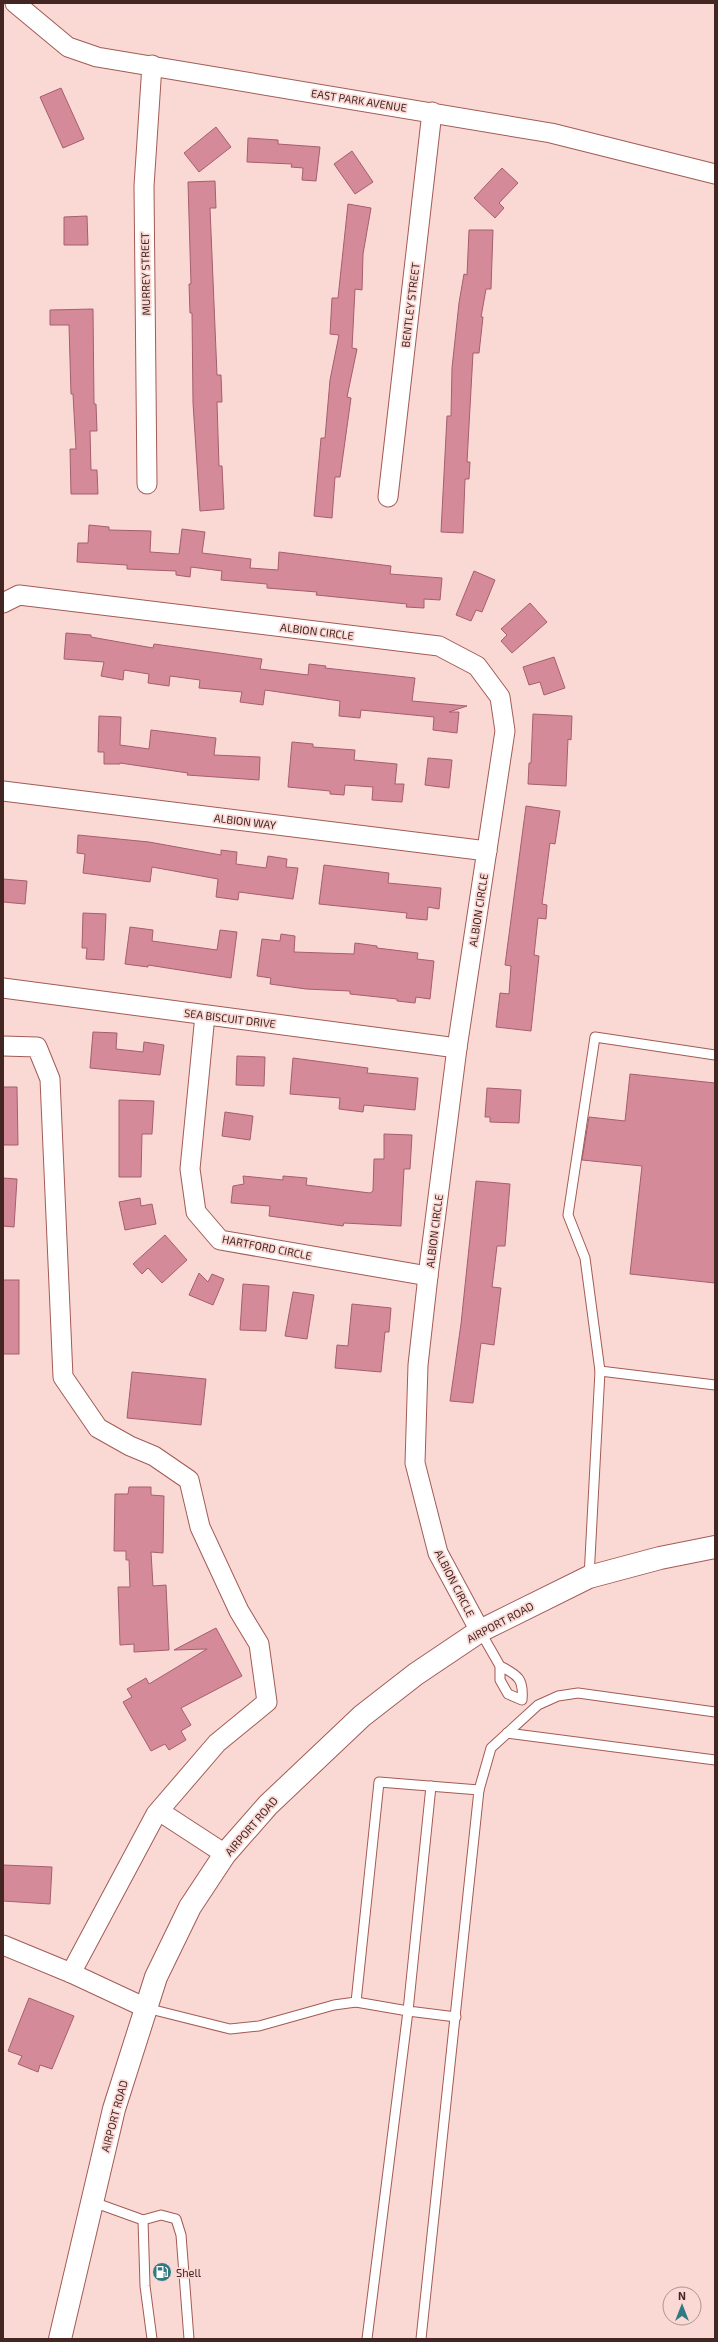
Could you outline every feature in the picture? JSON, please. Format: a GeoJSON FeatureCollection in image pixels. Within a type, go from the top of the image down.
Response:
{"type":"FeatureCollection","features":[{"type":"Feature","properties":{"kind":"highway","name":"AIRPORT ROAD"},"geometry":{"type":"LineString","coordinates":[[60,2339],[114,2109],[156,1977],[190,1907],[225,1854],[268,1805],[362,1716],[416,1674],[480,1631],[589,1578],[660,1558],[715,1547]]}},
{"type":"Feature","properties":{"kind":"street","name":"EAST PARK AVENUE"},"geometry":{"type":"LineString","coordinates":[[15,3],[68,47],[97,57],[551,133],[715,174]]}},
{"type":"Feature","properties":{"kind":"street","name":"MURREY STREET"},"geometry":{"type":"LineString","coordinates":[[147,484],[144,186],[152,65]]}},
{"type":"Feature","properties":{"kind":"street","name":"BENTLEY STREET"},"geometry":{"type":"LineString","coordinates":[[388,497],[432,112]]}},
{"type":"Feature","properties":{"kind":"street","name":"ALBION CIRCLE"},"geometry":{"type":"LineString","coordinates":[[3,603],[20,596],[439,646],[477,666],[500,697],[505,731],[457,1048],[428,1276],[418,1365],[415,1463],[438,1554],[480,1631]]}},
{"type":"Feature","properties":{"kind":"street","name":"ALBION WAY"},"geometry":{"type":"LineString","coordinates":[[3,791],[487,851]]}},
{"type":"Feature","properties":{"kind":"street","name":"SEA BISCUIT DRIVE"},"geometry":{"type":"LineString","coordinates":[[3,988],[457,1048]]}},
{"type":"Feature","properties":{"kind":"street","name":"HARTFORD CIRCLE"},"geometry":{"type":"LineString","coordinates":[[205,1015],[190,1169],[196,1212],[220,1240],[428,1276]]}},
{"type":"Feature","properties":{"kind":"street"},"geometry":{"type":"LineString","coordinates":[[3,1046],[37,1048],[50,1079],[63,1377],[98,1428],[130,1446],[154,1456],[189,1480],[200,1527],[239,1611],[258,1644],[267,1702],[217,1743],[159,1811],[71,1973]]}},
{"type":"Feature","properties":{"kind":"street"},"geometry":{"type":"LineString","coordinates":[[159,1811],[225,1854]]}},
{"type":"Feature","properties":{"kind":"street"},"geometry":{"type":"LineString","coordinates":[[3,1945],[71,1973],[146,2008]]}},
{"type":"Feature","properties":{"kind":"lane"},"geometry":{"type":"LineString","coordinates":[[589,1578],[600,1371],[585,1258],[568,1215],[595,1037],[715,1055]]}},
{"type":"Feature","properties":{"kind":"lane"},"geometry":{"type":"LineString","coordinates":[[600,1371],[715,1385]]}},
{"type":"Feature","properties":{"kind":"lane"},"geometry":{"type":"LineString","coordinates":[[480,1631],[500,1666],[500,1680],[508,1694],[522,1700]]}},
{"type":"Feature","properties":{"kind":"lane"},"geometry":{"type":"LineString","coordinates":[[500,1666],[516,1674],[523,1688],[522,1700],[529,1712]]}},
{"type":"Feature","properties":{"kind":"lane"},"geometry":{"type":"LineString","coordinates":[[421,2339],[479,1790],[491,1748],[538,1705],[558,1696],[578,1693],[715,1712]]}},
{"type":"Feature","properties":{"kind":"lane"},"geometry":{"type":"LineString","coordinates":[[507,1733],[715,1760]]}},
{"type":"Feature","properties":{"kind":"lane"},"geometry":{"type":"LineString","coordinates":[[356,2002],[379,1782],[479,1790]]}},
{"type":"Feature","properties":{"kind":"lane"},"geometry":{"type":"LineString","coordinates":[[367,2339],[408,2011],[431,1786]]}},
{"type":"Feature","properties":{"kind":"lane"},"geometry":{"type":"LineString","coordinates":[[146,2008],[230,2029],[259,2026],[356,2002],[456,2017]]}},
{"type":"Feature","properties":{"kind":"lane"},"geometry":{"type":"LineString","coordinates":[[92,2202],[143,2220],[161,2215],[176,2219],[181,2235],[189,2339]]}},
{"type":"Feature","properties":{"kind":"lane"},"geometry":{"type":"LineString","coordinates":[[143,2220],[145,2286],[152,2339]]}},
{"type":"Feature","properties":{"kind":"building"},"geometry":{"type":"Polygon","coordinates":[[[61,88],[84,139],[63,148],[40,97],[61,88]]]}},
{"type":"Feature","properties":{"kind":"building"},"geometry":{"type":"Polygon","coordinates":[[[216,127],[231,147],[199,172],[184,153],[216,127]]]}},
{"type":"Feature","properties":{"kind":"building"},"geometry":{"type":"Polygon","coordinates":[[[248,138],[278,140],[278,144],[320,147],[316,181],[302,180],[303,168],[291,167],[292,164],[247,162],[248,138]]]}},
{"type":"Feature","properties":{"kind":"building"},"geometry":{"type":"Polygon","coordinates":[[[352,151],[373,182],[355,194],[334,164],[352,151]]]}},
{"type":"Feature","properties":{"kind":"building"},"geometry":{"type":"Polygon","coordinates":[[[502,168],[518,183],[499,203],[504,208],[495,218],[474,198],[502,168]]]}},
{"type":"Feature","properties":{"kind":"building"},"geometry":{"type":"Polygon","coordinates":[[[215,181],[216,208],[210,208],[217,375],[221,375],[222,402],[217,402],[219,466],[222,466],[224,509],[200,511],[193,403],[192,313],[190,313],[189,284],[191,284],[188,182],[215,181]]]}},
{"type":"Feature","properties":{"kind":"building"},"geometry":{"type":"Polygon","coordinates":[[[348,204],[371,208],[363,254],[362,290],[355,289],[352,348],[357,349],[347,397],[351,398],[340,477],[335,477],[332,518],[314,516],[321,438],[325,438],[330,380],[339,335],[330,334],[332,298],[338,298],[348,204]]]}},
{"type":"Feature","properties":{"kind":"building"},"geometry":{"type":"Polygon","coordinates":[[[87,216],[88,245],[64,245],[64,217],[87,216]]]}},
{"type":"Feature","properties":{"kind":"building"},"geometry":{"type":"Polygon","coordinates":[[[469,230],[493,230],[491,289],[486,289],[481,317],[483,317],[479,353],[473,353],[467,462],[470,462],[469,479],[465,479],[463,533],[441,532],[447,416],[451,416],[452,368],[459,303],[464,274],[467,275],[469,230]]]}},
{"type":"Feature","properties":{"kind":"building"},"geometry":{"type":"Polygon","coordinates":[[[93,309],[94,404],[96,404],[97,431],[90,431],[91,470],[97,470],[98,494],[71,494],[70,449],[76,449],[73,394],[71,394],[69,325],[50,325],[50,310],[93,309]]]}},
{"type":"Feature","properties":{"kind":"building"},"geometry":{"type":"Polygon","coordinates":[[[89,525],[109,527],[109,530],[151,531],[150,552],[179,554],[182,529],[205,532],[202,553],[251,559],[250,568],[278,570],[279,552],[391,566],[390,574],[442,578],[440,600],[424,599],[424,608],[406,607],[407,604],[316,595],[317,592],[267,588],[267,584],[221,580],[222,571],[191,567],[190,577],[176,575],[176,571],[127,569],[127,565],[77,562],[78,543],[88,543],[89,525]]]}},
{"type":"Feature","properties":{"kind":"building"},"geometry":{"type":"Polygon","coordinates":[[[474,571],[495,580],[482,612],[476,610],[471,621],[456,615],[474,571]]]}},
{"type":"Feature","properties":{"kind":"building"},"geometry":{"type":"Polygon","coordinates":[[[530,603],[547,622],[512,653],[501,641],[507,635],[501,629],[530,603]]]}},
{"type":"Feature","properties":{"kind":"building"},"geometry":{"type":"Polygon","coordinates":[[[66,633],[91,635],[91,637],[153,648],[154,644],[262,659],[260,669],[308,675],[309,664],[326,666],[325,668],[415,678],[412,701],[467,706],[449,712],[459,712],[457,733],[433,730],[434,717],[361,710],[360,718],[339,716],[340,701],[265,690],[263,705],[240,702],[242,692],[199,688],[200,680],[170,676],[169,686],[148,683],[149,674],[124,670],[123,680],[101,676],[104,662],[64,659],[66,633]]]}},
{"type":"Feature","properties":{"kind":"building"},"geometry":{"type":"Polygon","coordinates":[[[554,657],[565,688],[544,695],[540,682],[529,685],[523,667],[554,657]]]}},
{"type":"Feature","properties":{"kind":"building"},"geometry":{"type":"Polygon","coordinates":[[[533,714],[572,716],[571,740],[568,739],[566,786],[528,784],[529,763],[531,763],[533,714]]]}},
{"type":"Feature","properties":{"kind":"building"},"geometry":{"type":"Polygon","coordinates":[[[99,716],[121,717],[120,745],[149,749],[151,730],[216,738],[214,755],[260,757],[259,780],[187,775],[188,773],[120,763],[104,764],[104,752],[98,752],[99,716]]]}},
{"type":"Feature","properties":{"kind":"building"},"geometry":{"type":"Polygon","coordinates":[[[292,742],[313,744],[313,747],[355,750],[354,760],[397,764],[395,784],[404,784],[402,802],[372,800],[373,787],[345,785],[344,795],[330,794],[330,791],[288,787],[292,742]]]}},
{"type":"Feature","properties":{"kind":"building"},"geometry":{"type":"Polygon","coordinates":[[[428,758],[452,760],[449,788],[425,785],[428,758]]]}},
{"type":"Feature","properties":{"kind":"building"},"geometry":{"type":"Polygon","coordinates":[[[526,806],[560,811],[555,844],[550,843],[542,904],[547,905],[546,919],[538,918],[534,955],[539,956],[531,1031],[496,1027],[500,993],[509,994],[511,966],[505,965],[526,806]]]}},
{"type":"Feature","properties":{"kind":"building"},"geometry":{"type":"Polygon","coordinates":[[[78,835],[149,842],[221,855],[221,850],[237,852],[236,864],[266,868],[268,856],[287,859],[286,867],[298,868],[293,899],[239,892],[238,900],[216,897],[218,879],[152,867],[150,882],[83,873],[85,854],[77,853],[78,835]]]}},
{"type":"Feature","properties":{"kind":"building"},"geometry":{"type":"Polygon","coordinates":[[[324,865],[389,873],[388,883],[441,888],[439,909],[428,907],[427,920],[406,918],[407,913],[319,904],[324,865]]]}},
{"type":"Feature","properties":{"kind":"building"},"geometry":{"type":"Polygon","coordinates":[[[3,879],[27,881],[25,904],[3,902],[3,879]]]}},
{"type":"Feature","properties":{"kind":"building"},"geometry":{"type":"Polygon","coordinates":[[[83,913],[106,914],[104,960],[86,959],[87,948],[82,948],[83,913]]]}},
{"type":"Feature","properties":{"kind":"building"},"geometry":{"type":"Polygon","coordinates":[[[130,927],[153,930],[152,941],[217,950],[220,930],[237,932],[231,978],[148,965],[148,967],[125,964],[130,927]]]}},
{"type":"Feature","properties":{"kind":"building"},"geometry":{"type":"Polygon","coordinates":[[[281,934],[295,936],[294,952],[354,954],[355,943],[377,946],[377,948],[418,953],[417,959],[434,961],[430,999],[416,997],[415,1003],[397,1001],[397,999],[350,994],[350,991],[306,989],[270,984],[271,978],[257,976],[262,939],[280,941],[281,934]]]}},
{"type":"Feature","properties":{"kind":"building"},"geometry":{"type":"Polygon","coordinates":[[[93,1032],[117,1033],[116,1049],[143,1052],[144,1042],[164,1045],[160,1075],[90,1068],[93,1032]]]}},
{"type":"Feature","properties":{"kind":"building"},"geometry":{"type":"Polygon","coordinates":[[[237,1056],[265,1057],[264,1086],[236,1085],[237,1056]]]}},
{"type":"Feature","properties":{"kind":"building"},"geometry":{"type":"Polygon","coordinates":[[[293,1058],[368,1068],[367,1073],[418,1078],[415,1110],[364,1105],[363,1112],[339,1109],[340,1098],[290,1094],[293,1058]]]}},
{"type":"Feature","properties":{"kind":"building"},"geometry":{"type":"Polygon","coordinates":[[[630,1074],[715,1083],[715,1283],[630,1274],[642,1166],[582,1160],[589,1117],[625,1121],[630,1074]]]}},
{"type":"Feature","properties":{"kind":"building"},"geometry":{"type":"Polygon","coordinates":[[[3,1087],[17,1087],[18,1145],[3,1145],[3,1087]]]}},
{"type":"Feature","properties":{"kind":"building"},"geometry":{"type":"Polygon","coordinates":[[[487,1088],[521,1090],[519,1123],[490,1122],[490,1117],[485,1117],[487,1088]]]}},
{"type":"Feature","properties":{"kind":"building"},"geometry":{"type":"Polygon","coordinates":[[[119,1100],[154,1101],[152,1134],[142,1134],[141,1177],[119,1177],[119,1100]]]}},
{"type":"Feature","properties":{"kind":"building"},"geometry":{"type":"Polygon","coordinates":[[[225,1112],[253,1116],[250,1140],[222,1136],[225,1112]]]}},
{"type":"Feature","properties":{"kind":"building"},"geometry":{"type":"Polygon","coordinates":[[[384,1134],[412,1135],[410,1169],[404,1169],[401,1226],[344,1223],[343,1226],[269,1216],[270,1206],[231,1203],[233,1186],[244,1184],[243,1176],[283,1180],[283,1176],[307,1178],[306,1185],[370,1193],[373,1191],[374,1159],[384,1159],[384,1134]]]}},
{"type":"Feature","properties":{"kind":"building"},"geometry":{"type":"Polygon","coordinates":[[[3,1178],[17,1179],[14,1227],[3,1226],[3,1178]]]}},
{"type":"Feature","properties":{"kind":"building"},"geometry":{"type":"Polygon","coordinates":[[[476,1181],[510,1184],[505,1246],[497,1246],[492,1287],[501,1288],[494,1345],[481,1343],[473,1403],[450,1401],[461,1324],[476,1181]]]}},
{"type":"Feature","properties":{"kind":"building"},"geometry":{"type":"Polygon","coordinates":[[[140,1198],[141,1206],[152,1204],[156,1224],[125,1230],[119,1202],[140,1198]]]}},
{"type":"Feature","properties":{"kind":"building"},"geometry":{"type":"Polygon","coordinates":[[[165,1235],[187,1260],[162,1283],[148,1268],[142,1274],[133,1264],[165,1235]]]}},
{"type":"Feature","properties":{"kind":"building"},"geometry":{"type":"Polygon","coordinates":[[[199,1273],[208,1282],[212,1274],[224,1279],[213,1305],[189,1295],[199,1273]]]}},
{"type":"Feature","properties":{"kind":"building"},"geometry":{"type":"Polygon","coordinates":[[[3,1280],[19,1280],[19,1354],[3,1354],[3,1280]]]}},
{"type":"Feature","properties":{"kind":"building"},"geometry":{"type":"Polygon","coordinates":[[[243,1284],[269,1286],[266,1331],[240,1330],[243,1284]]]}},
{"type":"Feature","properties":{"kind":"building"},"geometry":{"type":"Polygon","coordinates":[[[293,1292],[314,1295],[307,1339],[285,1336],[293,1292]]]}},
{"type":"Feature","properties":{"kind":"building"},"geometry":{"type":"Polygon","coordinates":[[[352,1304],[391,1308],[389,1332],[385,1332],[381,1372],[335,1368],[337,1345],[348,1346],[352,1304]]]}},
{"type":"Feature","properties":{"kind":"building"},"geometry":{"type":"Polygon","coordinates":[[[132,1372],[206,1379],[201,1425],[127,1418],[132,1372]]]}},
{"type":"Feature","properties":{"kind":"building"},"geometry":{"type":"Polygon","coordinates":[[[129,1487],[151,1487],[151,1495],[164,1496],[163,1553],[151,1552],[153,1586],[166,1585],[169,1650],[134,1652],[134,1644],[120,1645],[118,1587],[130,1587],[129,1560],[126,1560],[126,1551],[114,1551],[115,1494],[128,1494],[129,1487]]]}},
{"type":"Feature","properties":{"kind":"building"},"geometry":{"type":"Polygon","coordinates":[[[216,1628],[242,1676],[181,1708],[191,1725],[181,1731],[186,1740],[169,1750],[165,1744],[151,1751],[123,1702],[132,1697],[127,1689],[146,1678],[149,1684],[207,1649],[174,1650],[216,1628]]]}},
{"type":"Feature","properties":{"kind":"building"},"geometry":{"type":"Polygon","coordinates":[[[3,1865],[52,1867],[50,1904],[3,1901],[3,1865]]]}},
{"type":"Feature","properties":{"kind":"building"},"geometry":{"type":"Polygon","coordinates":[[[29,1998],[74,2016],[52,2069],[40,2065],[38,2072],[18,2064],[22,2056],[8,2051],[29,1998]]]}},
{"type":"Feature","properties":{"kind":"place","name":"Shell"},"geometry":{"type":"Point","coordinates":[162,2272]}}]}
